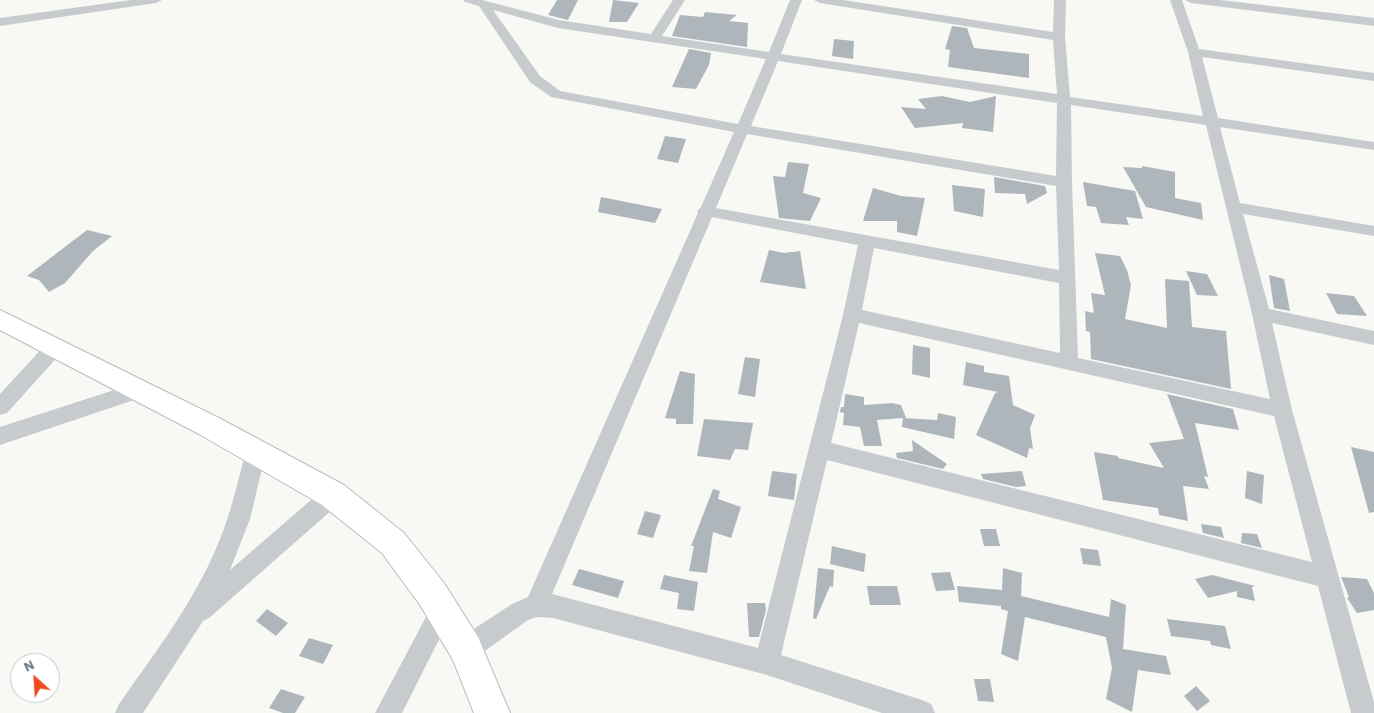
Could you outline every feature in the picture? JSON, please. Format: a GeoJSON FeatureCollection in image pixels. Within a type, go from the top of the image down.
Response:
{"type":"FeatureCollection","features":[{"type":"Feature","properties":{"kind":"main road"},"geometry":{"type":"LineString","coordinates":[[0,319],[139,390],[333,495],[392,543],[442,610],[466,649],[492,713]]}},
{"type":"Feature","properties":{"kind":"street"},"geometry":{"type":"LineString","coordinates":[[0,22],[156,0]]}},
{"type":"Feature","properties":{"kind":"street"},"geometry":{"type":"LineString","coordinates":[[654,39],[679,0]]}},
{"type":"Feature","properties":{"kind":"street"},"geometry":{"type":"LineString","coordinates":[[536,605],[774,56],[796,0]]}},
{"type":"Feature","properties":{"kind":"street"},"geometry":{"type":"LineString","coordinates":[[820,0],[1059,37]]}},
{"type":"Feature","properties":{"kind":"street"},"geometry":{"type":"LineString","coordinates":[[1060,0],[1059,37],[1064,101],[1064,182],[1068,278],[1068,362]]}},
{"type":"Feature","properties":{"kind":"street"},"geometry":{"type":"LineString","coordinates":[[1176,0],[1194,52],[1261,314],[1282,410],[1364,713]]}},
{"type":"Feature","properties":{"kind":"street"},"geometry":{"type":"LineString","coordinates":[[1191,0],[1374,22]]}},
{"type":"Feature","properties":{"kind":"street"},"geometry":{"type":"LineString","coordinates":[[1295,0],[1300,13]]}},
{"type":"Feature","properties":{"kind":"street"},"geometry":{"type":"LineString","coordinates":[[476,2],[558,24],[1374,146]]}},
{"type":"Feature","properties":{"kind":"street"},"geometry":{"type":"LineString","coordinates":[[476,2],[535,80],[556,94],[742,129],[1064,182]]}},
{"type":"Feature","properties":{"kind":"street"},"geometry":{"type":"LineString","coordinates":[[1194,52],[1374,77]]}},
{"type":"Feature","properties":{"kind":"street"},"geometry":{"type":"LineString","coordinates":[[1233,207],[1374,232]]}},
{"type":"Feature","properties":{"kind":"street"},"geometry":{"type":"LineString","coordinates":[[706,210],[1068,278]]}},
{"type":"Feature","properties":{"kind":"street"},"geometry":{"type":"LineString","coordinates":[[767,663],[852,315],[867,241]]}},
{"type":"Feature","properties":{"kind":"street"},"geometry":{"type":"LineString","coordinates":[[1261,314],[1374,338]]}},
{"type":"Feature","properties":{"kind":"street"},"geometry":{"type":"LineString","coordinates":[[852,315],[1282,410]]}},
{"type":"Feature","properties":{"kind":"street"},"geometry":{"type":"LineString","coordinates":[[0,408],[54,348]]}},
{"type":"Feature","properties":{"kind":"street"},"geometry":{"type":"LineString","coordinates":[[0,436],[139,390]]}},
{"type":"Feature","properties":{"kind":"street"},"geometry":{"type":"LineString","coordinates":[[818,449],[1328,577]]}},
{"type":"Feature","properties":{"kind":"street"},"geometry":{"type":"LineString","coordinates":[[128,713],[193,618],[239,519],[256,452]]}},
{"type":"Feature","properties":{"kind":"street"},"geometry":{"type":"LineString","coordinates":[[193,618],[333,495]]}},
{"type":"Feature","properties":{"kind":"street"},"geometry":{"type":"LineString","coordinates":[[466,649],[520,612],[536,605],[554,606],[767,663],[922,713]]}},
{"type":"Feature","properties":{"kind":"street"},"geometry":{"type":"LineString","coordinates":[[388,713],[442,610]]}},
{"type":"Feature","properties":{"kind":"building"},"geometry":{"type":"Polygon","coordinates":[[[557,0],[578,0],[568,20],[548,15],[557,0]]]}},
{"type":"Feature","properties":{"kind":"building"},"geometry":{"type":"Polygon","coordinates":[[[613,0],[639,3],[627,22],[609,22],[613,0]]]}},
{"type":"Feature","properties":{"kind":"building"},"geometry":{"type":"Polygon","coordinates":[[[705,12],[737,15],[729,21],[748,23],[747,47],[672,36],[680,15],[703,17],[705,12]]]}},
{"type":"Feature","properties":{"kind":"building"},"geometry":{"type":"Polygon","coordinates":[[[952,26],[967,28],[974,48],[1029,54],[1029,78],[948,67],[950,50],[945,49],[952,26]]]}},
{"type":"Feature","properties":{"kind":"building"},"geometry":{"type":"Polygon","coordinates":[[[834,39],[854,41],[853,59],[832,56],[834,39]]]}},
{"type":"Feature","properties":{"kind":"building"},"geometry":{"type":"Polygon","coordinates":[[[689,49],[711,53],[709,65],[696,89],[672,87],[689,49]]]}},
{"type":"Feature","properties":{"kind":"building"},"geometry":{"type":"Polygon","coordinates":[[[942,96],[970,102],[996,96],[993,132],[962,128],[963,123],[915,128],[901,107],[926,109],[918,99],[942,96]]]}},
{"type":"Feature","properties":{"kind":"building"},"geometry":{"type":"Polygon","coordinates":[[[665,136],[686,139],[678,163],[657,159],[665,136]]]}},
{"type":"Feature","properties":{"kind":"building"},"geometry":{"type":"Polygon","coordinates":[[[788,162],[809,164],[803,193],[821,198],[810,221],[779,218],[773,176],[785,177],[788,162]]]}},
{"type":"Feature","properties":{"kind":"building"},"geometry":{"type":"Polygon","coordinates":[[[1142,166],[1175,172],[1175,198],[1201,203],[1203,220],[1146,207],[1123,167],[1142,168],[1142,166]]]}},
{"type":"Feature","properties":{"kind":"building"},"geometry":{"type":"Polygon","coordinates":[[[994,177],[1045,186],[1047,193],[1027,204],[1025,194],[995,193],[994,177]]]}},
{"type":"Feature","properties":{"kind":"building"},"geometry":{"type":"Polygon","coordinates":[[[1083,182],[1135,191],[1143,219],[1126,217],[1129,225],[1101,223],[1096,207],[1087,206],[1083,182]]]}},
{"type":"Feature","properties":{"kind":"building"},"geometry":{"type":"Polygon","coordinates":[[[952,185],[985,189],[983,217],[954,211],[952,185]]]}},
{"type":"Feature","properties":{"kind":"building"},"geometry":{"type":"Polygon","coordinates":[[[873,188],[901,196],[925,198],[917,236],[897,232],[897,221],[863,221],[873,188]]]}},
{"type":"Feature","properties":{"kind":"building"},"geometry":{"type":"Polygon","coordinates":[[[601,197],[662,209],[655,223],[598,212],[601,197]]]}},
{"type":"Feature","properties":{"kind":"building"},"geometry":{"type":"Polygon","coordinates":[[[87,230],[112,236],[93,251],[65,283],[49,292],[39,280],[27,276],[87,230]]]}},
{"type":"Feature","properties":{"kind":"building"},"geometry":{"type":"Polygon","coordinates":[[[769,250],[784,253],[800,251],[806,289],[760,282],[769,250]]]}},
{"type":"Feature","properties":{"kind":"building"},"geometry":{"type":"Polygon","coordinates":[[[1095,253],[1120,256],[1127,270],[1131,285],[1125,319],[1167,328],[1165,279],[1189,281],[1192,327],[1226,331],[1231,389],[1091,359],[1090,332],[1086,331],[1085,311],[1094,313],[1091,293],[1105,295],[1095,253]]]}},
{"type":"Feature","properties":{"kind":"building"},"geometry":{"type":"Polygon","coordinates":[[[1186,271],[1207,274],[1218,296],[1197,295],[1186,271]]]}},
{"type":"Feature","properties":{"kind":"building"},"geometry":{"type":"Polygon","coordinates":[[[1269,275],[1284,279],[1290,311],[1274,308],[1269,275]]]}},
{"type":"Feature","properties":{"kind":"building"},"geometry":{"type":"Polygon","coordinates":[[[1326,293],[1354,296],[1367,316],[1337,314],[1326,293]]]}},
{"type":"Feature","properties":{"kind":"building"},"geometry":{"type":"Polygon","coordinates":[[[913,345],[930,348],[930,378],[912,374],[913,345]]]}},
{"type":"Feature","properties":{"kind":"building"},"geometry":{"type":"Polygon","coordinates":[[[745,357],[760,359],[755,397],[738,394],[745,357]]]}},
{"type":"Feature","properties":{"kind":"building"},"geometry":{"type":"Polygon","coordinates":[[[966,362],[984,366],[984,372],[1009,376],[1013,405],[1035,415],[1030,428],[1033,449],[1029,448],[1027,458],[976,435],[995,393],[998,392],[963,385],[966,362]]]}},
{"type":"Feature","properties":{"kind":"building"},"geometry":{"type":"Polygon","coordinates":[[[680,371],[695,374],[693,424],[676,424],[676,419],[665,418],[680,371]]]}},
{"type":"Feature","properties":{"kind":"building"},"geometry":{"type":"Polygon","coordinates":[[[845,394],[864,397],[864,405],[892,403],[901,405],[906,418],[877,420],[882,446],[864,446],[860,427],[843,425],[844,413],[840,412],[841,407],[844,407],[845,394]]]}},
{"type":"Feature","properties":{"kind":"building"},"geometry":{"type":"Polygon","coordinates":[[[1167,394],[1233,409],[1239,430],[1195,423],[1208,477],[1204,476],[1209,489],[1183,486],[1188,521],[1159,515],[1158,508],[1103,500],[1094,452],[1164,468],[1149,443],[1184,439],[1167,394]]]}},
{"type":"Feature","properties":{"kind":"building"},"geometry":{"type":"Polygon","coordinates":[[[938,413],[956,417],[954,439],[902,427],[903,418],[937,420],[938,413]]]}},
{"type":"Feature","properties":{"kind":"building"},"geometry":{"type":"Polygon","coordinates":[[[704,419],[753,423],[748,450],[735,449],[730,460],[697,456],[704,419]]]}},
{"type":"Feature","properties":{"kind":"building"},"geometry":{"type":"Polygon","coordinates":[[[912,440],[947,464],[943,469],[897,458],[896,453],[913,451],[912,440]]]}},
{"type":"Feature","properties":{"kind":"building"},"geometry":{"type":"Polygon","coordinates":[[[1351,447],[1374,452],[1374,512],[1369,513],[1351,447]]]}},
{"type":"Feature","properties":{"kind":"building"},"geometry":{"type":"Polygon","coordinates":[[[772,471],[797,474],[794,500],[768,496],[772,471]]]}},
{"type":"Feature","properties":{"kind":"building"},"geometry":{"type":"Polygon","coordinates":[[[1022,471],[1026,486],[1016,487],[983,479],[981,474],[1022,471]]]}},
{"type":"Feature","properties":{"kind":"building"},"geometry":{"type":"Polygon","coordinates":[[[1247,471],[1264,475],[1262,504],[1245,498],[1247,471]]]}},
{"type":"Feature","properties":{"kind":"building"},"geometry":{"type":"Polygon","coordinates":[[[713,489],[720,491],[718,499],[741,507],[731,538],[713,532],[707,573],[689,571],[694,546],[691,546],[713,489]]]}},
{"type":"Feature","properties":{"kind":"building"},"geometry":{"type":"Polygon","coordinates":[[[645,511],[661,515],[653,538],[637,534],[645,511]]]}},
{"type":"Feature","properties":{"kind":"building"},"geometry":{"type":"Polygon","coordinates":[[[1201,524],[1221,527],[1224,538],[1203,533],[1201,524]]]}},
{"type":"Feature","properties":{"kind":"building"},"geometry":{"type":"Polygon","coordinates":[[[980,529],[996,529],[1000,546],[984,546],[980,529]]]}},
{"type":"Feature","properties":{"kind":"building"},"geometry":{"type":"Polygon","coordinates":[[[1242,533],[1257,534],[1262,548],[1241,543],[1242,533]]]}},
{"type":"Feature","properties":{"kind":"building"},"geometry":{"type":"Polygon","coordinates":[[[832,546],[866,554],[864,572],[830,564],[832,546]]]}},
{"type":"Feature","properties":{"kind":"building"},"geometry":{"type":"Polygon","coordinates":[[[1080,548],[1098,550],[1101,566],[1083,564],[1080,548]]]}},
{"type":"Feature","properties":{"kind":"building"},"geometry":{"type":"Polygon","coordinates":[[[818,568],[834,570],[833,587],[830,586],[816,619],[813,618],[818,568]]]}},
{"type":"Feature","properties":{"kind":"building"},"geometry":{"type":"Polygon","coordinates":[[[1003,568],[1022,573],[1021,596],[1109,617],[1111,599],[1126,605],[1123,649],[1166,656],[1171,675],[1138,670],[1132,712],[1106,699],[1112,668],[1106,637],[1025,617],[1018,661],[1001,654],[1008,611],[1001,609],[1001,606],[959,602],[957,586],[1002,590],[1003,568]]]}},
{"type":"Feature","properties":{"kind":"building"},"geometry":{"type":"Polygon","coordinates":[[[579,569],[624,581],[618,598],[572,585],[579,569]]]}},
{"type":"Feature","properties":{"kind":"building"},"geometry":{"type":"Polygon","coordinates":[[[950,572],[955,590],[936,591],[931,573],[950,572]]]}},
{"type":"Feature","properties":{"kind":"building"},"geometry":{"type":"Polygon","coordinates":[[[664,575],[698,582],[694,611],[677,609],[679,593],[660,589],[664,575]]]}},
{"type":"Feature","properties":{"kind":"building"},"geometry":{"type":"Polygon","coordinates":[[[1212,575],[1255,586],[1252,587],[1255,601],[1237,597],[1237,591],[1208,598],[1195,579],[1212,575]]]}},
{"type":"Feature","properties":{"kind":"building"},"geometry":{"type":"Polygon","coordinates":[[[1341,577],[1367,579],[1374,593],[1374,610],[1357,613],[1347,598],[1349,597],[1341,577]]]}},
{"type":"Feature","properties":{"kind":"building"},"geometry":{"type":"Polygon","coordinates":[[[867,586],[897,586],[901,605],[870,605],[867,586]]]}},
{"type":"Feature","properties":{"kind":"building"},"geometry":{"type":"Polygon","coordinates":[[[747,603],[765,603],[766,610],[759,637],[749,637],[747,603]]]}},
{"type":"Feature","properties":{"kind":"building"},"geometry":{"type":"Polygon","coordinates":[[[267,609],[288,623],[276,636],[256,621],[267,609]]]}},
{"type":"Feature","properties":{"kind":"building"},"geometry":{"type":"Polygon","coordinates":[[[1167,619],[1225,626],[1231,649],[1211,645],[1210,641],[1171,636],[1167,619]]]}},
{"type":"Feature","properties":{"kind":"building"},"geometry":{"type":"Polygon","coordinates":[[[309,638],[333,645],[323,664],[299,656],[309,638]]]}},
{"type":"Feature","properties":{"kind":"building"},"geometry":{"type":"Polygon","coordinates":[[[974,679],[990,679],[994,702],[978,701],[974,679]]]}},
{"type":"Feature","properties":{"kind":"building"},"geometry":{"type":"Polygon","coordinates":[[[1196,686],[1210,701],[1197,711],[1184,696],[1196,686]]]}},
{"type":"Feature","properties":{"kind":"building"},"geometry":{"type":"Polygon","coordinates":[[[281,689],[305,697],[295,713],[283,713],[269,708],[281,689]]]}}]}
